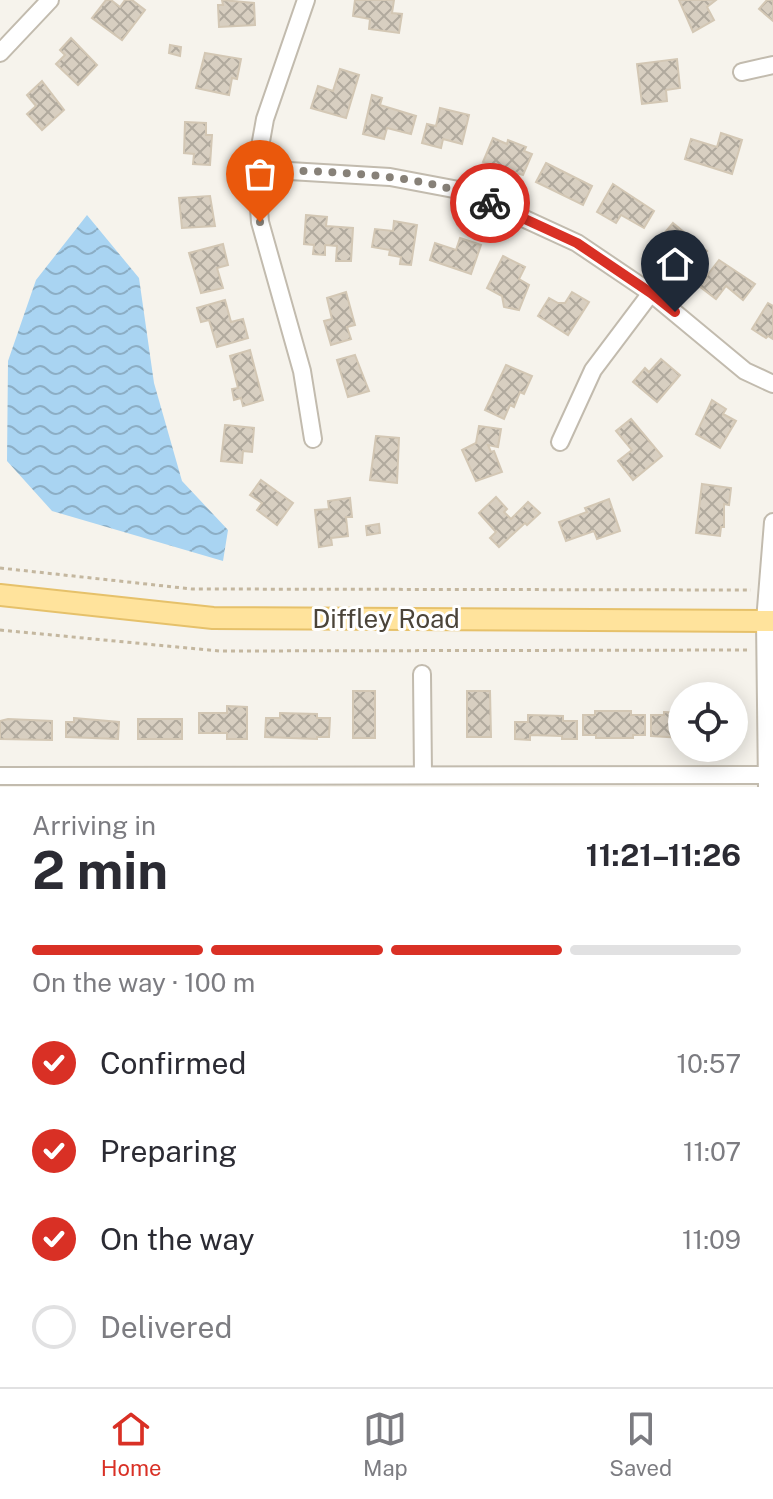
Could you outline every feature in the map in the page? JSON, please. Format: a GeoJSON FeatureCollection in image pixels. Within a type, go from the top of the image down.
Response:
{"type":"FeatureCollection","features":[{"type":"Feature","properties":{"kind":"main road","name":"Diffley Road"},"geometry":{"type":"LineString","coordinates":[[0,595],[213,618],[769,621]]}},
{"type":"Feature","properties":{"kind":"street"},"geometry":{"type":"LineString","coordinates":[[0,53],[50,0]]}},
{"type":"Feature","properties":{"kind":"street"},"geometry":{"type":"LineString","coordinates":[[306,0],[265,119],[256,169],[260,222],[302,371],[313,439]]}},
{"type":"Feature","properties":{"kind":"street"},"geometry":{"type":"LineString","coordinates":[[742,72],[773,65]]}},
{"type":"Feature","properties":{"kind":"street"},"geometry":{"type":"LineString","coordinates":[[256,169],[390,177],[464,191],[577,243],[651,293],[745,371],[773,384]]}},
{"type":"Feature","properties":{"kind":"street"},"geometry":{"type":"LineString","coordinates":[[560,442],[593,370],[651,293]]}},
{"type":"Feature","properties":{"kind":"street"},"geometry":{"type":"LineString","coordinates":[[0,776],[112,782],[423,775],[769,779],[765,650],[773,522]]}},
{"type":"Feature","properties":{"kind":"street"},"geometry":{"type":"LineString","coordinates":[[422,674],[423,775]]}},
{"type":"Feature","properties":{"kind":"path"},"geometry":{"type":"LineString","coordinates":[[0,568],[192,589],[767,590]]}},
{"type":"Feature","properties":{"kind":"path"},"geometry":{"type":"LineString","coordinates":[[0,630],[219,651],[765,650]]}},
{"type":"Feature","properties":{"kind":"water"},"geometry":{"type":"Polygon","coordinates":[[[87,215],[139,278],[154,383],[182,481],[228,530],[223,561],[52,511],[7,461],[8,361],[36,280],[87,215]]]}},
{"type":"Feature","properties":{"kind":"building"},"geometry":{"type":"Polygon","coordinates":[[[106,0],[120,7],[125,0],[132,0],[145,10],[122,40],[92,18],[106,0]]]}},
{"type":"Feature","properties":{"kind":"building"},"geometry":{"type":"Polygon","coordinates":[[[222,0],[254,3],[255,25],[219,27],[218,5],[223,5],[222,0]]]}},
{"type":"Feature","properties":{"kind":"building"},"geometry":{"type":"Polygon","coordinates":[[[355,0],[394,0],[392,13],[402,14],[399,33],[369,29],[370,19],[353,16],[355,0]]]}},
{"type":"Feature","properties":{"kind":"building"},"geometry":{"type":"Polygon","coordinates":[[[679,0],[716,0],[707,7],[714,20],[693,32],[679,0]]]}},
{"type":"Feature","properties":{"kind":"building"},"geometry":{"type":"Polygon","coordinates":[[[767,0],[773,0],[773,21],[759,9],[767,0]]]}},
{"type":"Feature","properties":{"kind":"building"},"geometry":{"type":"Polygon","coordinates":[[[71,38],[97,65],[78,85],[56,64],[65,55],[60,50],[71,38]]]}},
{"type":"Feature","properties":{"kind":"building"},"geometry":{"type":"Polygon","coordinates":[[[170,45],[181,47],[180,56],[169,53],[170,45]]]}},
{"type":"Feature","properties":{"kind":"building"},"geometry":{"type":"Polygon","coordinates":[[[205,53],[241,59],[237,79],[232,78],[229,95],[196,88],[205,53]]]}},
{"type":"Feature","properties":{"kind":"building"},"geometry":{"type":"Polygon","coordinates":[[[677,59],[680,88],[666,90],[667,101],[642,104],[637,64],[677,59]]]}},
{"type":"Feature","properties":{"kind":"building"},"geometry":{"type":"Polygon","coordinates":[[[340,69],[359,75],[346,118],[311,108],[318,86],[333,91],[340,69]]]}},
{"type":"Feature","properties":{"kind":"building"},"geometry":{"type":"Polygon","coordinates":[[[42,81],[64,110],[42,130],[27,114],[36,106],[27,95],[42,81]]]}},
{"type":"Feature","properties":{"kind":"building"},"geometry":{"type":"Polygon","coordinates":[[[372,95],[382,98],[380,105],[416,116],[411,134],[387,128],[384,139],[363,134],[372,95]]]}},
{"type":"Feature","properties":{"kind":"building"},"geometry":{"type":"Polygon","coordinates":[[[440,108],[469,115],[462,144],[443,139],[441,148],[422,143],[427,124],[436,126],[440,108]]]}},
{"type":"Feature","properties":{"kind":"building"},"geometry":{"type":"Polygon","coordinates":[[[185,122],[206,123],[206,135],[212,135],[210,165],[193,164],[194,154],[184,153],[185,122]]]}},
{"type":"Feature","properties":{"kind":"building"},"geometry":{"type":"Polygon","coordinates":[[[721,133],[742,140],[732,174],[685,159],[691,139],[717,147],[721,133]]]}},
{"type":"Feature","properties":{"kind":"building"},"geometry":{"type":"Polygon","coordinates":[[[493,138],[526,147],[524,151],[532,154],[523,175],[483,162],[493,138]]]}},
{"type":"Feature","properties":{"kind":"building"},"geometry":{"type":"Polygon","coordinates":[[[546,163],[592,186],[583,205],[536,182],[546,163]]]}},
{"type":"Feature","properties":{"kind":"building"},"geometry":{"type":"Polygon","coordinates":[[[613,184],[654,211],[644,228],[621,215],[616,223],[597,212],[613,184]]]}},
{"type":"Feature","properties":{"kind":"building"},"geometry":{"type":"Polygon","coordinates":[[[210,196],[215,226],[182,228],[179,198],[210,196]]]}},
{"type":"Feature","properties":{"kind":"building"},"geometry":{"type":"Polygon","coordinates":[[[306,215],[327,217],[326,226],[353,228],[351,261],[336,261],[337,246],[325,245],[325,255],[313,254],[314,245],[304,244],[306,215]]]}},
{"type":"Feature","properties":{"kind":"building"},"geometry":{"type":"Polygon","coordinates":[[[394,221],[417,225],[411,265],[400,264],[401,257],[389,255],[390,250],[372,247],[375,229],[393,231],[394,221]]]}},
{"type":"Feature","properties":{"kind":"building"},"geometry":{"type":"Polygon","coordinates":[[[673,223],[707,251],[694,266],[676,251],[668,260],[653,247],[673,223]]]}},
{"type":"Feature","properties":{"kind":"building"},"geometry":{"type":"Polygon","coordinates":[[[460,238],[481,245],[471,274],[430,260],[435,243],[456,250],[460,238]]]}},
{"type":"Feature","properties":{"kind":"building"},"geometry":{"type":"Polygon","coordinates":[[[223,244],[228,265],[217,268],[223,288],[201,293],[189,253],[223,244]]]}},
{"type":"Feature","properties":{"kind":"building"},"geometry":{"type":"Polygon","coordinates":[[[503,256],[525,267],[519,279],[529,285],[519,310],[504,307],[502,296],[487,288],[503,256]]]}},
{"type":"Feature","properties":{"kind":"building"},"geometry":{"type":"Polygon","coordinates":[[[719,260],[755,284],[743,300],[726,286],[716,299],[699,286],[719,260]]]}},
{"type":"Feature","properties":{"kind":"building"},"geometry":{"type":"Polygon","coordinates":[[[346,292],[355,325],[347,327],[351,339],[331,345],[324,321],[332,319],[327,298],[346,292]]]}},
{"type":"Feature","properties":{"kind":"building"},"geometry":{"type":"Polygon","coordinates":[[[572,292],[589,302],[568,335],[538,316],[549,298],[565,303],[572,292]]]}},
{"type":"Feature","properties":{"kind":"building"},"geometry":{"type":"Polygon","coordinates":[[[225,300],[231,322],[243,319],[248,338],[217,347],[209,320],[201,322],[197,308],[225,300]]]}},
{"type":"Feature","properties":{"kind":"building"},"geometry":{"type":"Polygon","coordinates":[[[768,303],[773,306],[773,339],[752,329],[768,303]]]}},
{"type":"Feature","properties":{"kind":"building"},"geometry":{"type":"Polygon","coordinates":[[[250,350],[263,400],[243,406],[241,398],[234,400],[232,389],[238,388],[230,356],[250,350]]]}},
{"type":"Feature","properties":{"kind":"building"},"geometry":{"type":"Polygon","coordinates":[[[355,355],[369,391],[348,397],[337,360],[355,355]]]}},
{"type":"Feature","properties":{"kind":"building"},"geometry":{"type":"Polygon","coordinates":[[[661,359],[680,375],[657,402],[633,382],[645,368],[649,372],[661,359]]]}},
{"type":"Feature","properties":{"kind":"building"},"geometry":{"type":"Polygon","coordinates":[[[506,365],[532,376],[524,394],[520,392],[514,407],[510,405],[504,419],[485,410],[506,365]]]}},
{"type":"Feature","properties":{"kind":"building"},"geometry":{"type":"Polygon","coordinates":[[[712,400],[726,409],[723,414],[736,421],[720,448],[696,434],[712,400]]]}},
{"type":"Feature","properties":{"kind":"building"},"geometry":{"type":"Polygon","coordinates":[[[631,419],[662,456],[633,480],[618,461],[632,450],[616,431],[631,419]]]}},
{"type":"Feature","properties":{"kind":"building"},"geometry":{"type":"Polygon","coordinates":[[[225,425],[254,428],[252,452],[243,451],[242,463],[221,461],[225,425]]]}},
{"type":"Feature","properties":{"kind":"building"},"geometry":{"type":"Polygon","coordinates":[[[479,426],[501,429],[498,447],[488,445],[491,452],[494,451],[502,472],[476,481],[462,450],[476,443],[479,426]]]}},
{"type":"Feature","properties":{"kind":"building"},"geometry":{"type":"Polygon","coordinates":[[[376,436],[399,438],[397,483],[370,480],[376,436]]]}},
{"type":"Feature","properties":{"kind":"building"},"geometry":{"type":"Polygon","coordinates":[[[261,480],[293,503],[277,525],[257,510],[262,503],[250,495],[261,480]]]}},
{"type":"Feature","properties":{"kind":"building"},"geometry":{"type":"Polygon","coordinates":[[[702,484],[731,488],[729,505],[724,504],[724,527],[721,527],[720,536],[696,533],[702,484]]]}},
{"type":"Feature","properties":{"kind":"building"},"geometry":{"type":"Polygon","coordinates":[[[496,497],[511,519],[528,502],[540,513],[499,547],[490,538],[496,532],[479,513],[496,497]]]}},
{"type":"Feature","properties":{"kind":"building"},"geometry":{"type":"Polygon","coordinates":[[[350,498],[352,517],[346,517],[348,536],[331,538],[332,545],[319,547],[315,510],[329,509],[328,501],[350,498]]]}},
{"type":"Feature","properties":{"kind":"building"},"geometry":{"type":"Polygon","coordinates":[[[609,499],[620,531],[597,539],[594,531],[566,541],[559,522],[587,512],[585,508],[609,499]]]}},
{"type":"Feature","properties":{"kind":"building"},"geometry":{"type":"Polygon","coordinates":[[[379,524],[380,533],[367,535],[366,526],[379,524]]]}},
{"type":"Feature","properties":{"kind":"building"},"geometry":{"type":"Polygon","coordinates":[[[353,691],[375,691],[375,738],[353,738],[353,691]]]}},
{"type":"Feature","properties":{"kind":"building"},"geometry":{"type":"Polygon","coordinates":[[[467,691],[490,691],[491,737],[467,737],[467,691]]]}},
{"type":"Feature","properties":{"kind":"building"},"geometry":{"type":"Polygon","coordinates":[[[227,706],[247,707],[247,739],[227,739],[227,733],[199,733],[199,713],[227,713],[227,706]]]}},
{"type":"Feature","properties":{"kind":"building"},"geometry":{"type":"Polygon","coordinates":[[[595,711],[631,711],[631,715],[645,715],[645,735],[596,738],[596,735],[583,735],[583,715],[595,715],[595,711]]]}},
{"type":"Feature","properties":{"kind":"building"},"geometry":{"type":"Polygon","coordinates":[[[664,712],[668,712],[668,737],[651,736],[651,715],[664,715],[664,712]]]}},
{"type":"Feature","properties":{"kind":"building"},"geometry":{"type":"Polygon","coordinates":[[[280,713],[317,714],[317,718],[330,718],[329,737],[265,737],[266,718],[280,718],[280,713]]]}},
{"type":"Feature","properties":{"kind":"building"},"geometry":{"type":"Polygon","coordinates":[[[528,715],[563,716],[563,721],[577,721],[577,739],[530,735],[530,740],[515,739],[515,722],[528,722],[528,715]]]}},
{"type":"Feature","properties":{"kind":"building"},"geometry":{"type":"Polygon","coordinates":[[[74,718],[119,722],[118,739],[66,737],[66,722],[74,722],[74,718]]]}},
{"type":"Feature","properties":{"kind":"building"},"geometry":{"type":"Polygon","coordinates":[[[138,719],[182,719],[182,739],[138,739],[138,719]]]}},
{"type":"Feature","properties":{"kind":"building"},"geometry":{"type":"Polygon","coordinates":[[[0,721],[52,721],[52,740],[0,739],[0,721]]]}},
{"type":"Feature","properties":{"kind":"way so far"},"geometry":{"type":"LineString","coordinates":[[260,222],[256,169],[390,177],[464,191],[490,203]]}},
{"type":"Feature","properties":{"kind":"route"},"geometry":{"type":"LineString","coordinates":[[490,203],[577,243],[675,312]]}}]}
